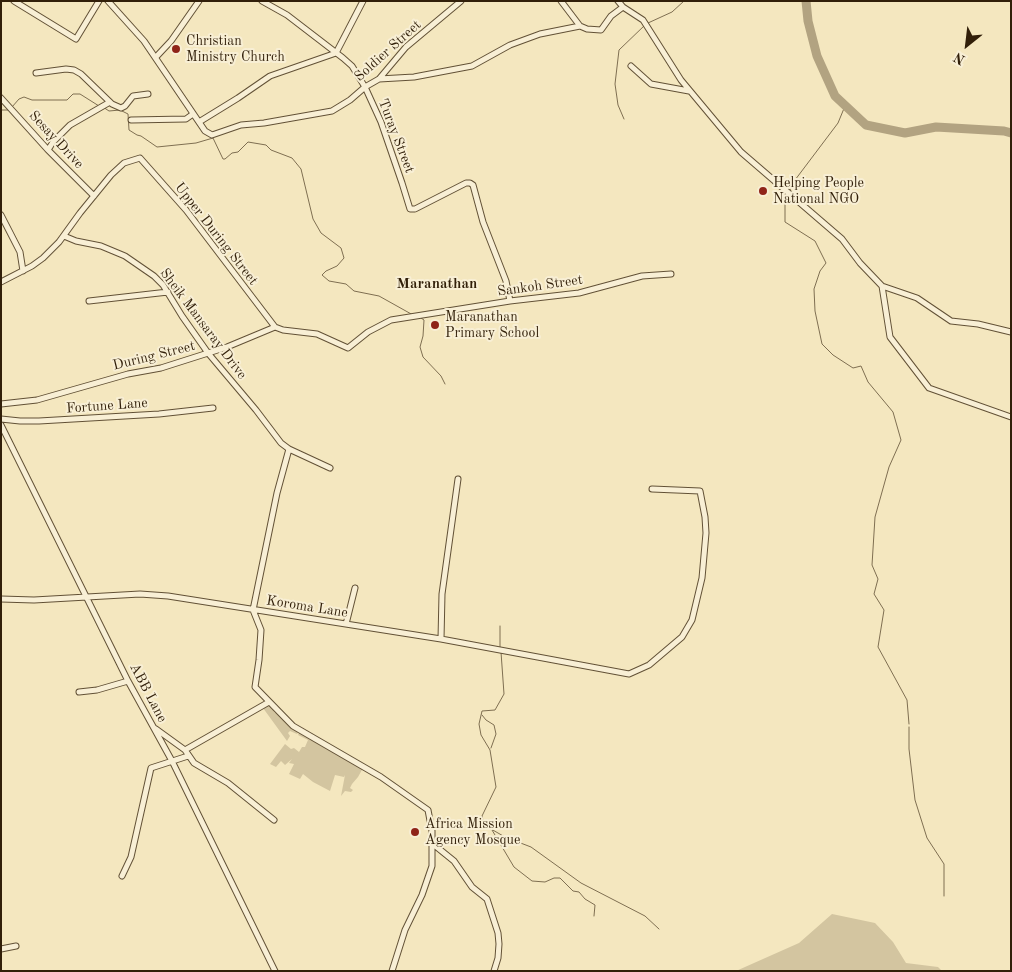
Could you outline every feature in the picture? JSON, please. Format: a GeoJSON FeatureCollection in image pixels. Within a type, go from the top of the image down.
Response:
{"type":"FeatureCollection","features":[{"type":"Feature","properties":{"kind":"street"},"geometry":{"type":"LineString","coordinates":[[14,1],[76,39],[99,1]]}},
{"type":"Feature","properties":{"kind":"street"},"geometry":{"type":"LineString","coordinates":[[108,1],[156,57],[198,122],[234,101],[270,76],[336,53],[364,1]]}},
{"type":"Feature","properties":{"kind":"street"},"geometry":{"type":"LineString","coordinates":[[156,57],[171,41],[198,1]]}},
{"type":"Feature","properties":{"kind":"street","name":"Turay Street"},"geometry":{"type":"LineString","coordinates":[[262,1],[287,15],[352,66],[381,122],[402,183],[408,208],[415,209],[466,183],[470,182],[473,185],[483,222],[506,281],[510,301]]}},
{"type":"Feature","properties":{"kind":"street","name":"Soldier Street"},"geometry":{"type":"LineString","coordinates":[[198,122],[209,134],[215,134],[241,125],[264,123],[332,110],[350,100],[379,78],[406,47],[461,1]]}},
{"type":"Feature","properties":{"kind":"street"},"geometry":{"type":"LineString","coordinates":[[561,1],[580,26],[587,29],[601,30],[611,16],[623,7]]}},
{"type":"Feature","properties":{"kind":"street"},"geometry":{"type":"LineString","coordinates":[[618,1],[648,26],[689,91],[741,152],[842,239],[860,263],[882,286],[924,302],[951,321],[978,324],[1011,332]]}},
{"type":"Feature","properties":{"kind":"street"},"geometry":{"type":"LineString","coordinates":[[379,78],[414,78],[472,66],[495,52],[527,38],[580,26]]}},
{"type":"Feature","properties":{"kind":"street"},"geometry":{"type":"LineString","coordinates":[[631,66],[652,84],[689,91]]}},
{"type":"Feature","properties":{"kind":"street"},"geometry":{"type":"LineString","coordinates":[[36,73],[66,69],[74,70],[81,74],[110,102],[121,108],[133,96],[148,94]]}},
{"type":"Feature","properties":{"kind":"street","name":"Sesay Drive"},"geometry":{"type":"LineString","coordinates":[[1,98],[48,150],[94,196]]}},
{"type":"Feature","properties":{"kind":"street"},"geometry":{"type":"LineString","coordinates":[[48,150],[53,142],[70,125],[110,102]]}},
{"type":"Feature","properties":{"kind":"street"},"geometry":{"type":"LineString","coordinates":[[131,120],[186,119],[193,114]]}},
{"type":"Feature","properties":{"kind":"street","name":"Upper During Street"},"geometry":{"type":"LineString","coordinates":[[94,196],[124,163],[138,157],[142,159],[186,210],[275,327]]}},
{"type":"Feature","properties":{"kind":"street"},"geometry":{"type":"LineString","coordinates":[[1,282],[43,258],[64,236],[94,196]]}},
{"type":"Feature","properties":{"kind":"street"},"geometry":{"type":"LineString","coordinates":[[1,216],[20,252],[23,271]]}},
{"type":"Feature","properties":{"kind":"street","name":"Sheik Mansaray Drive"},"geometry":{"type":"LineString","coordinates":[[64,236],[76,241],[100,246],[125,256],[154,276],[168,292],[208,353],[281,442],[289,449],[330,468]]}},
{"type":"Feature","properties":{"kind":"street","name":"Sankoh Street"},"geometry":{"type":"LineString","coordinates":[[275,327],[283,330],[317,334],[348,348],[368,332],[391,320],[579,292],[642,276],[671,274]]}},
{"type":"Feature","properties":{"kind":"street"},"geometry":{"type":"LineString","coordinates":[[882,286],[890,337],[929,388],[1011,417]]}},
{"type":"Feature","properties":{"kind":"street"},"geometry":{"type":"LineString","coordinates":[[89,301],[168,292]]}},
{"type":"Feature","properties":{"kind":"street","name":"During Street"},"geometry":{"type":"LineString","coordinates":[[1,404],[37,400],[128,374],[161,368],[208,353],[275,327]]}},
{"type":"Feature","properties":{"kind":"street","name":"Fortune Lane"},"geometry":{"type":"LineString","coordinates":[[1,419],[39,421],[159,414],[213,408]]}},
{"type":"Feature","properties":{"kind":"street","name":"ABB Lane"},"geometry":{"type":"LineString","coordinates":[[1,425],[128,681],[172,761],[275,971]]}},
{"type":"Feature","properties":{"kind":"street"},"geometry":{"type":"LineString","coordinates":[[289,449],[277,493],[253,610],[261,630],[255,687],[293,726],[381,777],[428,810],[433,844],[432,866],[429,877],[405,930],[392,971]]}},
{"type":"Feature","properties":{"kind":"street"},"geometry":{"type":"LineString","coordinates":[[441,639],[442,594],[458,479]]}},
{"type":"Feature","properties":{"kind":"street","name":"Koroma Lane"},"geometry":{"type":"LineString","coordinates":[[1,599],[34,600],[140,594],[168,596],[441,639],[629,674],[641,670],[682,637],[692,620],[702,578],[706,533],[700,491],[652,489]]}},
{"type":"Feature","properties":{"kind":"street"},"geometry":{"type":"LineString","coordinates":[[346,624],[355,588]]}},
{"type":"Feature","properties":{"kind":"street"},"geometry":{"type":"LineString","coordinates":[[79,692],[97,690],[128,681]]}},
{"type":"Feature","properties":{"kind":"street"},"geometry":{"type":"LineString","coordinates":[[122,876],[131,857],[151,768],[172,761],[187,753],[269,702]]}},
{"type":"Feature","properties":{"kind":"street"},"geometry":{"type":"LineString","coordinates":[[155,729],[187,753],[200,767],[228,783],[274,820]]}},
{"type":"Feature","properties":{"kind":"street"},"geometry":{"type":"LineString","coordinates":[[433,844],[450,857],[472,887],[488,899],[498,933],[499,944],[498,958],[494,971]]}},
{"type":"Feature","properties":{"kind":"street"},"geometry":{"type":"LineString","coordinates":[[1,949],[16,946]]}},
{"type":"Feature","properties":{"kind":"shaded area"},"geometry":{"type":"Polygon","coordinates":[[[269,704],[275,713],[277,712],[299,731],[297,734],[290,731],[287,741],[263,708],[269,704]]]}},
{"type":"Feature","properties":{"kind":"shaded area"},"geometry":{"type":"Polygon","coordinates":[[[300,731],[363,768],[350,788],[353,790],[351,792],[345,791],[341,796],[345,775],[344,777],[335,775],[330,791],[303,774],[300,779],[289,774],[294,764],[289,763],[292,759],[285,765],[281,761],[276,767],[270,764],[285,744],[299,752],[302,747],[305,747],[308,740],[298,735],[300,731]]]}},
{"type":"Feature","properties":{"kind":"shaded area"},"geometry":{"type":"Polygon","coordinates":[[[832,914],[875,923],[893,942],[906,963],[938,967],[942,971],[736,971],[799,943],[832,914]]]}},
{"type":"Feature","properties":{"kind":"waterway"},"geometry":{"type":"LineString","coordinates":[[648,23],[672,12],[684,1]]}},
{"type":"Feature","properties":{"kind":"waterway"},"geometry":{"type":"LineString","coordinates":[[806,1],[808,21],[817,56],[835,96],[866,125],[905,133],[936,127],[1011,133]]}},
{"type":"Feature","properties":{"kind":"waterway"},"geometry":{"type":"LineString","coordinates":[[624,119],[618,105],[615,84],[619,50],[645,25]]}},
{"type":"Feature","properties":{"kind":"waterway"},"geometry":{"type":"LineString","coordinates":[[12,107],[19,99],[24,97],[32,100],[67,100],[73,94],[80,94],[99,106]]}},
{"type":"Feature","properties":{"kind":"waterway"},"geometry":{"type":"LineString","coordinates":[[790,190],[792,184],[838,123],[845,106]]}},
{"type":"Feature","properties":{"kind":"waterway"},"geometry":{"type":"LineString","coordinates":[[103,107],[109,111],[120,110],[128,114],[129,130],[157,147],[196,143],[213,138],[223,159],[232,153],[238,152],[248,142],[266,145],[271,150],[292,158],[301,169],[313,219],[321,233],[341,248],[344,258],[337,266],[322,275],[329,281],[346,284],[354,291],[379,296],[413,315]]}},
{"type":"Feature","properties":{"kind":"waterway"},"geometry":{"type":"LineString","coordinates":[[1,110],[9,110]]}},
{"type":"Feature","properties":{"kind":"waterway"},"geometry":{"type":"LineString","coordinates":[[789,197],[785,202],[785,222],[815,241],[826,263],[820,271],[814,289],[815,311],[822,344],[833,355],[853,368],[861,366],[868,382],[893,412],[901,440],[889,467],[875,517],[872,565],[878,579],[874,594],[884,610],[878,647],[907,700],[909,724]]}},
{"type":"Feature","properties":{"kind":"waterway"},"geometry":{"type":"LineString","coordinates":[[421,318],[424,320],[420,347],[423,357],[441,376],[445,384]]}},
{"type":"Feature","properties":{"kind":"waterway"},"geometry":{"type":"LineString","coordinates":[[500,626],[500,648]]}},
{"type":"Feature","properties":{"kind":"waterway"},"geometry":{"type":"LineString","coordinates":[[501,652],[504,694],[495,710],[482,711],[479,724],[481,735],[490,750],[496,787],[482,816],[484,825],[505,837],[531,847],[581,883],[645,916],[659,929]]}},
{"type":"Feature","properties":{"kind":"waterway"},"geometry":{"type":"LineString","coordinates":[[482,715],[494,725],[496,734],[491,748]]}},
{"type":"Feature","properties":{"kind":"waterway"},"geometry":{"type":"LineString","coordinates":[[909,727],[909,749],[915,800],[927,838],[944,864],[944,896]]}},
{"type":"Feature","properties":{"kind":"waterway"},"geometry":{"type":"LineString","coordinates":[[492,830],[514,867],[532,881],[545,882],[554,878],[560,878],[573,891],[579,892],[585,899],[595,905],[594,916]]}},
{"type":"Feature","properties":{"kind":"place","name":"Christian Ministry Church"},"geometry":{"type":"Point","coordinates":[176,49]}},
{"type":"Feature","properties":{"kind":"place","name":"Helping People National NGO"},"geometry":{"type":"Point","coordinates":[763,191]}},
{"type":"Feature","properties":{"kind":"place","name":"Maranathan Primary School"},"geometry":{"type":"Point","coordinates":[435,325]}},
{"type":"Feature","properties":{"kind":"place","name":"Africa Mission Agency Mosque"},"geometry":{"type":"Point","coordinates":[415,832]}},
{"type":"Feature","properties":{"kind":"district","name":"Maranathan"},"geometry":{"type":"Point","coordinates":[437,284]}}]}
